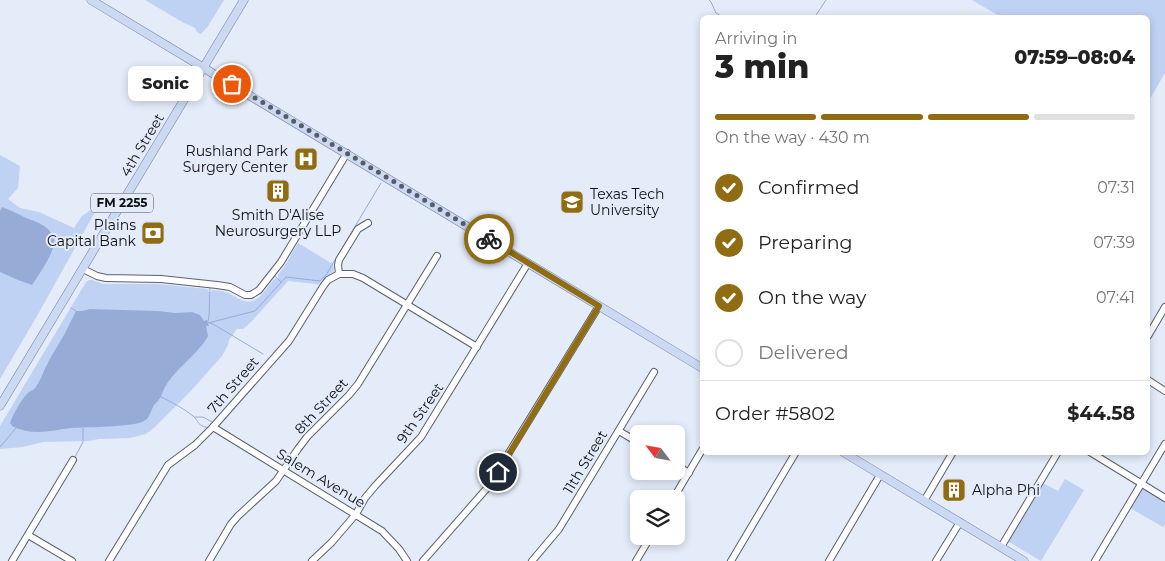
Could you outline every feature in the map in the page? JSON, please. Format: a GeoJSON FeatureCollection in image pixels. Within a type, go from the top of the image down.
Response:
{"type":"FeatureCollection","features":[{"type":"Feature","properties":{"kind":"main road"},"geometry":{"type":"LineString","coordinates":[[90,0],[700,367]]}},
{"type":"Feature","properties":{"kind":"main road","name":"4th Street"},"geometry":{"type":"LineString","coordinates":[[0,406],[244,0]]}},
{"type":"Feature","properties":{"kind":"main road"},"geometry":{"type":"LineString","coordinates":[[848,455],[1024,561]]}},
{"type":"Feature","properties":{"kind":"street"},"geometry":{"type":"LineString","coordinates":[[83,268],[106,278],[161,279],[217,285],[230,288],[245,295],[252,295],[281,262],[347,153]]}},
{"type":"Feature","properties":{"kind":"street"},"geometry":{"type":"LineString","coordinates":[[368,223],[358,229],[340,260],[338,265],[340,274],[353,274],[364,278],[477,347]]}},
{"type":"Feature","properties":{"kind":"street","name":"8th Street"},"geometry":{"type":"LineString","coordinates":[[209,561],[231,524],[276,481],[308,437],[358,384],[437,256]]}},
{"type":"Feature","properties":{"kind":"street","name":"9th Street"},"geometry":{"type":"LineString","coordinates":[[312,561],[332,542],[356,514],[365,498],[375,486],[421,437],[528,263]]}},
{"type":"Feature","properties":{"kind":"street","name":"7th Street"},"geometry":{"type":"LineString","coordinates":[[109,561],[168,464],[195,445],[213,427],[293,335],[328,280],[340,274]]}},
{"type":"Feature","properties":{"kind":"street"},"geometry":{"type":"LineString","coordinates":[[422,561],[488,487],[599,306]]}},
{"type":"Feature","properties":{"kind":"street"},"geometry":{"type":"LineString","coordinates":[[1150,332],[1165,306]]}},
{"type":"Feature","properties":{"kind":"street","name":"11th Street"},"geometry":{"type":"LineString","coordinates":[[532,561],[560,529],[654,372]]}},
{"type":"Feature","properties":{"kind":"street"},"geometry":{"type":"LineString","coordinates":[[1150,381],[1165,390]]}},
{"type":"Feature","properties":{"kind":"street","name":"Salem Avenue"},"geometry":{"type":"LineString","coordinates":[[213,427],[382,531],[389,537],[407,561]]}},
{"type":"Feature","properties":{"kind":"street"},"geometry":{"type":"LineString","coordinates":[[619,431],[630,438]]}},
{"type":"Feature","properties":{"kind":"street"},"geometry":{"type":"LineString","coordinates":[[1095,561],[1165,444]]}},
{"type":"Feature","properties":{"kind":"street"},"geometry":{"type":"LineString","coordinates":[[679,490],[700,454]]}},
{"type":"Feature","properties":{"kind":"street"},"geometry":{"type":"LineString","coordinates":[[731,561],[794,455]]}},
{"type":"Feature","properties":{"kind":"street"},"geometry":{"type":"LineString","coordinates":[[924,500],[951,455]]}},
{"type":"Feature","properties":{"kind":"street"},"geometry":{"type":"LineString","coordinates":[[1001,547],[1056,455]]}},
{"type":"Feature","properties":{"kind":"street"},"geometry":{"type":"LineString","coordinates":[[1095,455],[1165,498]]}},
{"type":"Feature","properties":{"kind":"street"},"geometry":{"type":"LineString","coordinates":[[12,561],[73,460]]}},
{"type":"Feature","properties":{"kind":"street"},"geometry":{"type":"LineString","coordinates":[[685,471],[689,473]]}},
{"type":"Feature","properties":{"kind":"street"},"geometry":{"type":"LineString","coordinates":[[828,561],[880,475]]}},
{"type":"Feature","properties":{"kind":"street"},"geometry":{"type":"LineString","coordinates":[[936,561],[960,522]]}},
{"type":"Feature","properties":{"kind":"street"},"geometry":{"type":"LineString","coordinates":[[28,535],[72,561]]}},
{"type":"Feature","properties":{"kind":"street"},"geometry":{"type":"LineString","coordinates":[[636,561],[646,545]]}},
{"type":"Feature","properties":{"kind":"shaded area"},"geometry":{"type":"Polygon","coordinates":[[[145,0],[224,0],[201,34],[195,28],[145,0]]]}},
{"type":"Feature","properties":{"kind":"shaded area"},"geometry":{"type":"Polygon","coordinates":[[[972,0],[1165,0],[1165,73],[1150,99],[1150,15],[998,15],[972,0]]]}},
{"type":"Feature","properties":{"kind":"shaded area"},"geometry":{"type":"Polygon","coordinates":[[[0,155],[20,166],[18,188],[8,199],[20,208],[39,212],[74,228],[82,216],[92,209],[95,212],[0,379],[0,155]]]}},
{"type":"Feature","properties":{"kind":"shaded area"},"geometry":{"type":"Polygon","coordinates":[[[2,207],[46,227],[54,240],[54,245],[46,263],[32,285],[0,272],[0,211],[2,207]]]}},
{"type":"Feature","properties":{"kind":"shaded area"},"geometry":{"type":"Polygon","coordinates":[[[298,243],[332,262],[333,272],[318,285],[288,281],[251,322],[243,329],[237,329],[229,340],[222,356],[188,394],[146,434],[130,438],[43,442],[23,447],[0,449],[0,426],[86,282],[92,280],[103,284],[158,284],[207,289],[210,293],[212,290],[220,291],[248,302],[260,296],[274,279],[278,278],[298,243]]]}},
{"type":"Feature","properties":{"kind":"shaded area"},"geometry":{"type":"Polygon","coordinates":[[[90,309],[192,312],[200,315],[204,321],[207,320],[209,326],[206,326],[208,336],[169,382],[149,416],[144,421],[121,426],[72,428],[42,432],[18,429],[12,426],[10,423],[15,411],[26,395],[37,385],[76,311],[90,309]]]}},
{"type":"Feature","properties":{"kind":"shaded area"},"geometry":{"type":"Polygon","coordinates":[[[1065,479],[1084,490],[1041,561],[1009,542],[1009,539],[1043,483],[1058,491],[1065,479]]]}},
{"type":"Feature","properties":{"kind":"shaded area"},"geometry":{"type":"Polygon","coordinates":[[[1141,489],[1165,501],[1165,524],[1163,527],[1130,508],[1141,489]]]}},
{"type":"Feature","properties":{"kind":"waterway"},"geometry":{"type":"LineString","coordinates":[[709,0],[716,13],[719,15]]}},
{"type":"Feature","properties":{"kind":"waterway"},"geometry":{"type":"LineString","coordinates":[[816,15],[826,0]]}},
{"type":"Feature","properties":{"kind":"waterway"},"geometry":{"type":"LineString","coordinates":[[208,323],[255,311],[286,277],[320,281],[326,275],[381,183]]}},
{"type":"Feature","properties":{"kind":"waterway"},"geometry":{"type":"LineString","coordinates":[[273,274],[281,282]]}},
{"type":"Feature","properties":{"kind":"waterway"},"geometry":{"type":"LineString","coordinates":[[208,321],[210,286]]}},
{"type":"Feature","properties":{"kind":"waterway"},"geometry":{"type":"LineString","coordinates":[[71,308],[76,311]]}},
{"type":"Feature","properties":{"kind":"waterway"},"geometry":{"type":"LineString","coordinates":[[210,323],[263,354]]}},
{"type":"Feature","properties":{"kind":"waterway"},"geometry":{"type":"LineString","coordinates":[[161,397],[186,411],[199,424],[208,428]]}},
{"type":"Feature","properties":{"kind":"waterway"},"geometry":{"type":"LineString","coordinates":[[195,417],[203,417],[212,422]]}},
{"type":"Feature","properties":{"kind":"waterway"},"geometry":{"type":"LineString","coordinates":[[0,447],[16,428]]}},
{"type":"Feature","properties":{"kind":"waterway"},"geometry":{"type":"LineString","coordinates":[[75,457],[83,442],[83,428]]}},
{"type":"Feature","properties":{"kind":"way so far"},"geometry":{"type":"LineString","coordinates":[[232,84],[489,239]]}},
{"type":"Feature","properties":{"kind":"place","name":"Sonic"},"geometry":{"type":"Point","coordinates":[232,84]}},
{"type":"Feature","properties":{"kind":"place","name":"Rushland Park Surgery Center"},"geometry":{"type":"Point","coordinates":[306,159]}},
{"type":"Feature","properties":{"kind":"place","name":"Smith D'Alise Neurosurgery LLP"},"geometry":{"type":"Point","coordinates":[278,191]}},
{"type":"Feature","properties":{"kind":"place","name":"Texas Tech University"},"geometry":{"type":"Point","coordinates":[572,202]}},
{"type":"Feature","properties":{"kind":"place","name":"Plains Capital Bank"},"geometry":{"type":"Point","coordinates":[153,233]}},
{"type":"Feature","properties":{"kind":"place","name":"Alpha Phi"},"geometry":{"type":"Point","coordinates":[954,490]}},
{"type":"Feature","properties":{"kind":"route"},"geometry":{"type":"LineString","coordinates":[[489,239],[599,306],[498,472]]}}]}
